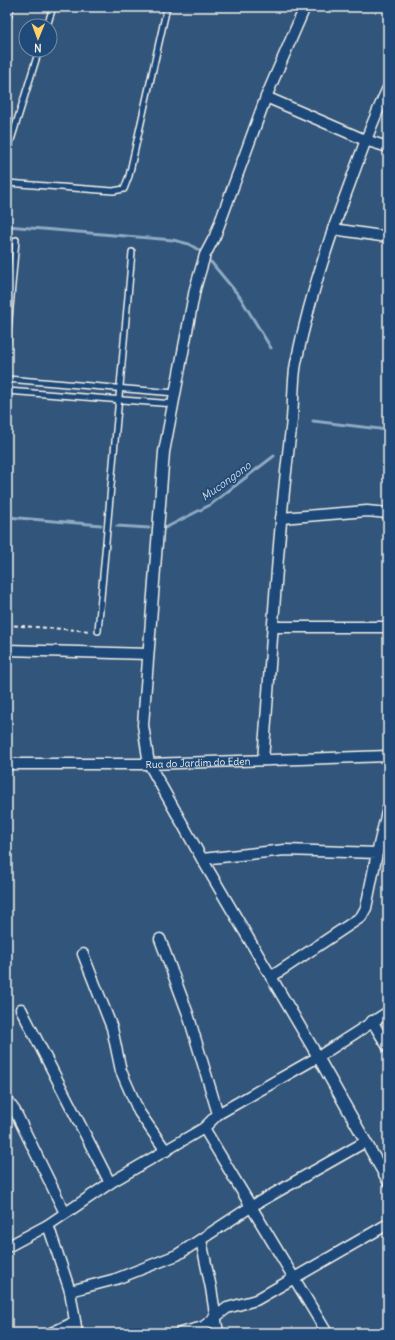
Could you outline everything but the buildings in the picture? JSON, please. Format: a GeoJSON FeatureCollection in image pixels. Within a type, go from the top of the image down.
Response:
{"type":"FeatureCollection","features":[{"type":"Feature","properties":{"kind":"street"},"geometry":{"type":"LineString","coordinates":[[305,7],[266,97],[215,236],[205,255],[191,309],[164,452],[143,725],[150,764],[202,859],[318,1056],[388,1181]]}},
{"type":"Feature","properties":{"kind":"street"},"geometry":{"type":"LineString","coordinates":[[263,760],[274,627],[276,564],[293,415],[296,365],[313,291],[333,229],[365,140],[388,88]]}},
{"type":"Feature","properties":{"kind":"street"},"geometry":{"type":"LineString","coordinates":[[266,97],[365,140],[388,147]]}},
{"type":"Feature","properties":{"kind":"street"},"geometry":{"type":"LineString","coordinates":[[333,229],[388,237]]}},
{"type":"Feature","properties":{"kind":"street"},"geometry":{"type":"LineString","coordinates":[[281,518],[367,511],[388,513]]}},
{"type":"Feature","properties":{"kind":"street"},"geometry":{"type":"LineString","coordinates":[[274,627],[388,627]]}},
{"type":"Feature","properties":{"kind":"street"},"geometry":{"type":"LineString","coordinates":[[7,650],[148,654]]}},
{"type":"Feature","properties":{"kind":"street","name":"Rua do Jardim do Eden"},"geometry":{"type":"LineString","coordinates":[[7,764],[150,764],[388,756]]}},
{"type":"Feature","properties":{"kind":"street"},"geometry":{"type":"LineString","coordinates":[[271,977],[361,916],[366,908],[388,808]]}},
{"type":"Feature","properties":{"kind":"street"},"geometry":{"type":"LineString","coordinates":[[202,859],[286,850],[377,853]]}},
{"type":"Feature","properties":{"kind":"street"},"geometry":{"type":"LineString","coordinates":[[160,939],[188,1014],[218,1114]]}},
{"type":"Feature","properties":{"kind":"street"},"geometry":{"type":"LineString","coordinates":[[83,954],[112,1028],[121,1071],[139,1112],[166,1150]]}},
{"type":"Feature","properties":{"kind":"street"},"geometry":{"type":"LineString","coordinates":[[21,1009],[110,1183]]}},
{"type":"Feature","properties":{"kind":"street"},"geometry":{"type":"LineString","coordinates":[[7,1247],[48,1225],[110,1183],[204,1128],[218,1114],[318,1056],[388,1012]]}},
{"type":"Feature","properties":{"kind":"street"},"geometry":{"type":"LineString","coordinates":[[372,1021],[388,1047]]}},
{"type":"Feature","properties":{"kind":"street"},"geometry":{"type":"LineString","coordinates":[[7,1100],[15,1111],[65,1213]]}},
{"type":"Feature","properties":{"kind":"street"},"geometry":{"type":"LineString","coordinates":[[204,1128],[295,1277],[327,1333]]}},
{"type":"Feature","properties":{"kind":"street"},"geometry":{"type":"LineString","coordinates":[[70,1291],[116,1279],[177,1255],[252,1206],[365,1142]]}},
{"type":"Feature","properties":{"kind":"street"},"geometry":{"type":"LineString","coordinates":[[180,1333],[202,1327],[227,1308],[256,1300],[388,1224]]}},
{"type":"Feature","properties":{"kind":"street"},"geometry":{"type":"LineString","coordinates":[[48,1225],[70,1291],[77,1333]]}},
{"type":"Feature","properties":{"kind":"street"},"geometry":{"type":"LineString","coordinates":[[201,1240],[218,1333]]}},
{"type":"Feature","properties":{"kind":"street"},"geometry":{"type":"LineString","coordinates":[[51,1333],[75,1322]]}},
{"type":"Feature","properties":{"kind":"lane"},"geometry":{"type":"LineString","coordinates":[[7,21],[11,7]]}},
{"type":"Feature","properties":{"kind":"lane"},"geometry":{"type":"LineString","coordinates":[[50,18],[53,7]]}},
{"type":"Feature","properties":{"kind":"lane"},"geometry":{"type":"LineString","coordinates":[[7,183],[113,192],[124,189],[129,176],[167,7]]}},
{"type":"Feature","properties":{"kind":"lane"},"geometry":{"type":"LineString","coordinates":[[7,153],[37,58]]}},
{"type":"Feature","properties":{"kind":"lane"},"geometry":{"type":"LineString","coordinates":[[7,342],[16,240]]}},
{"type":"Feature","properties":{"kind":"lane"},"geometry":{"type":"LineString","coordinates":[[98,631],[132,252]]}},
{"type":"Feature","properties":{"kind":"lane"},"geometry":{"type":"LineString","coordinates":[[7,379],[176,393]]}},
{"type":"Feature","properties":{"kind":"lane"},"geometry":{"type":"LineString","coordinates":[[7,391],[174,404]]}},
{"type":"Feature","properties":{"kind":"path"},"geometry":{"type":"LineString","coordinates":[[7,625],[98,631]]}},
{"type":"Feature","properties":{"kind":"waterway"},"geometry":{"type":"LineString","coordinates":[[7,226],[173,240],[189,244],[200,251]]}},
{"type":"Feature","properties":{"kind":"waterway"},"geometry":{"type":"LineString","coordinates":[[211,262],[240,297],[271,348]]}},
{"type":"Feature","properties":{"kind":"waterway","name":"Mucongono"},"geometry":{"type":"LineString","coordinates":[[313,421],[388,430]]}},
{"type":"Feature","properties":{"kind":"waterway","name":"Mucongono"},"geometry":{"type":"LineString","coordinates":[[165,528],[210,505],[274,456]]}},
{"type":"Feature","properties":{"kind":"waterway","name":"Mucongono"},"geometry":{"type":"LineString","coordinates":[[7,517],[101,525]]}},
{"type":"Feature","properties":{"kind":"waterway","name":"Mucongono"},"geometry":{"type":"LineString","coordinates":[[117,526],[149,528]]}}]}
